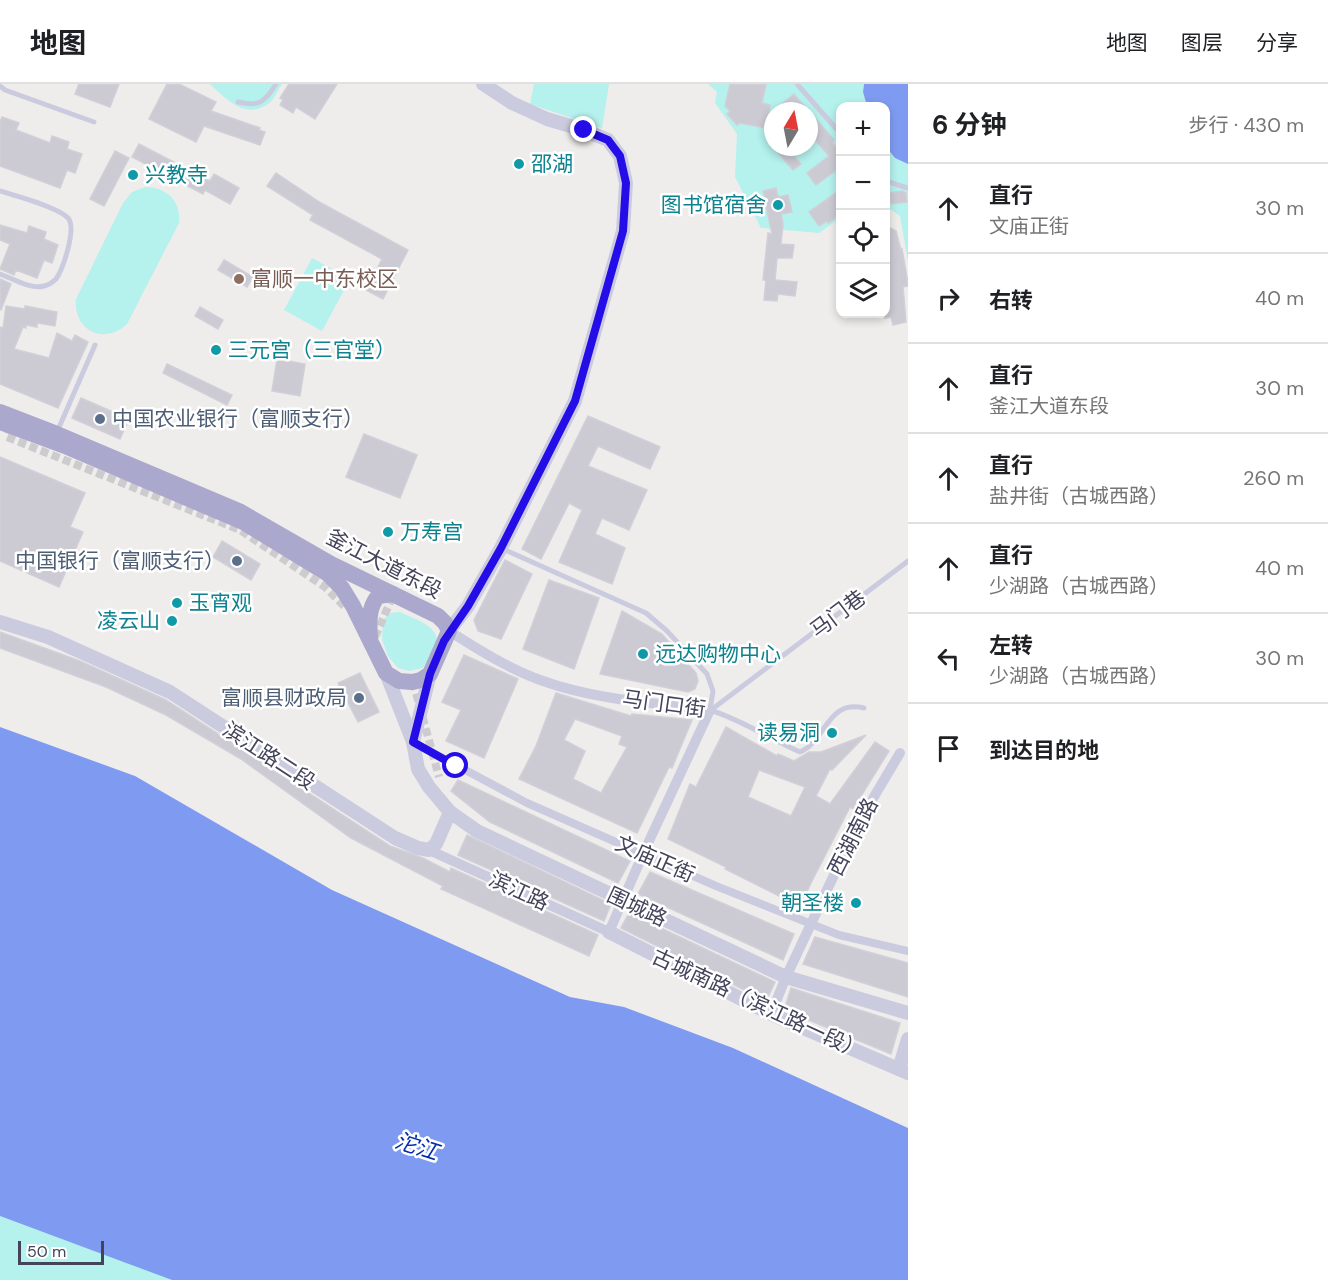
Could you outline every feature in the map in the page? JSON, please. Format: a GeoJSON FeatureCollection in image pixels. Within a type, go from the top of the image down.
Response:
{"type":"FeatureCollection","features":[{"type":"Feature","properties":{"kind":"main road","name":"釜江大道东段"},"geometry":{"type":"LineString","coordinates":[[0,412],[239,512],[331,564],[438,616],[445,623],[449,632],[430,674]]}},
{"type":"Feature","properties":{"kind":"main road","name":"釜江大道东段"},"geometry":{"type":"LineString","coordinates":[[0,422],[64,446],[243,522],[328,574],[342,588],[353,606],[386,673]]}},
{"type":"Feature","properties":{"kind":"main road"},"geometry":{"type":"LineString","coordinates":[[370,642],[372,603],[378,596],[393,594]]}},
{"type":"Feature","properties":{"kind":"main road"},"geometry":{"type":"LineString","coordinates":[[386,673],[399,681],[412,682],[421,680],[430,674]]}},
{"type":"Feature","properties":{"kind":"street"},"geometry":{"type":"LineString","coordinates":[[449,632],[468,606],[501,548],[575,401],[623,231],[626,183],[620,156],[608,140],[538,116],[512,104],[483,84]]}},
{"type":"Feature","properties":{"kind":"street","name":"滨江路二段"},"geometry":{"type":"LineString","coordinates":[[0,622],[48,638],[170,692],[395,838],[418,848],[429,849]]}},
{"type":"Feature","properties":{"kind":"street","name":"马门口街"},"geometry":{"type":"LineString","coordinates":[[449,632],[499,662],[543,681],[596,694],[710,710]]}},
{"type":"Feature","properties":{"kind":"street","name":"围城路"},"geometry":{"type":"LineString","coordinates":[[386,673],[413,742],[418,769],[429,787],[450,812],[477,831],[786,977],[908,1013]]}},
{"type":"Feature","properties":{"kind":"street"},"geometry":{"type":"LineString","coordinates":[[413,742],[430,674]]}},
{"type":"Feature","properties":{"kind":"street"},"geometry":{"type":"LineString","coordinates":[[609,932],[710,710]]}},
{"type":"Feature","properties":{"kind":"street","name":"文庙正街"},"geometry":{"type":"LineString","coordinates":[[413,742],[526,803],[716,886],[839,935],[908,951]]}},
{"type":"Feature","properties":{"kind":"street","name":"西湖南路"},"geometry":{"type":"LineString","coordinates":[[771,1014],[858,822],[900,753]]}},
{"type":"Feature","properties":{"kind":"street"},"geometry":{"type":"LineString","coordinates":[[429,849],[436,844],[450,812]]}},
{"type":"Feature","properties":{"kind":"street","name":"滨江路"},"geometry":{"type":"LineString","coordinates":[[429,849],[609,932]]}},
{"type":"Feature","properties":{"kind":"street","name":"古城南路（滨江路一段）"},"geometry":{"type":"LineString","coordinates":[[609,932],[771,1014],[904,1071]]}},
{"type":"Feature","properties":{"kind":"street"},"geometry":{"type":"LineString","coordinates":[[904,1071],[908,1039]]}},
{"type":"Feature","properties":{"kind":"lane"},"geometry":{"type":"LineString","coordinates":[[238,102],[252,105],[266,99],[276,84]]}},
{"type":"Feature","properties":{"kind":"lane"},"geometry":{"type":"LineString","coordinates":[[797,84],[836,128]]}},
{"type":"Feature","properties":{"kind":"lane"},"geometry":{"type":"LineString","coordinates":[[2,89],[94,122]]}},
{"type":"Feature","properties":{"kind":"lane"},"geometry":{"type":"LineString","coordinates":[[890,183],[908,188]]}},
{"type":"Feature","properties":{"kind":"lane"},"geometry":{"type":"LineString","coordinates":[[0,190],[62,213],[71,221],[73,227],[56,279],[47,286],[33,286],[0,274]]}},
{"type":"Feature","properties":{"kind":"lane"},"geometry":{"type":"LineString","coordinates":[[57,434],[94,345]]}},
{"type":"Feature","properties":{"kind":"lane"},"geometry":{"type":"LineString","coordinates":[[501,548],[646,612],[707,674],[713,691],[710,710]]}},
{"type":"Feature","properties":{"kind":"lane","name":"马门巷"},"geometry":{"type":"LineString","coordinates":[[710,710],[908,561]]}},
{"type":"Feature","properties":{"kind":"lane","name":"马门口街"},"geometry":{"type":"LineString","coordinates":[[710,710],[730,716],[800,752],[807,749],[824,726],[842,709],[853,705],[864,708]]}},
{"type":"Feature","properties":{"kind":"shaded area"},"geometry":{"type":"Polygon","coordinates":[[[210,84],[282,84],[270,102],[251,110],[236,106],[210,84]]]}},
{"type":"Feature","properties":{"kind":"shaded area"},"geometry":{"type":"Polygon","coordinates":[[[534,84],[609,84],[602,128],[530,104],[534,84]]]}},
{"type":"Feature","properties":{"kind":"shaded area"},"geometry":{"type":"Polygon","coordinates":[[[708,84],[864,84],[863,92],[866,102],[836,102],[836,221],[819,233],[761,228],[735,177],[737,134],[715,103],[717,92],[708,84]]]}},
{"type":"Feature","properties":{"kind":"shaded area"},"geometry":{"type":"Polygon","coordinates":[[[890,152],[895,158],[908,164],[908,261],[900,216],[890,209],[890,152]]]}},
{"type":"Feature","properties":{"kind":"shaded area"},"geometry":{"type":"Polygon","coordinates":[[[145,187],[160,190],[171,197],[178,208],[179,223],[127,324],[118,331],[100,334],[85,326],[79,319],[76,299],[123,203],[132,192],[145,187]]]}},
{"type":"Feature","properties":{"kind":"shaded area"},"geometry":{"type":"Polygon","coordinates":[[[312,258],[350,279],[322,331],[284,310],[312,258]]]}},
{"type":"Feature","properties":{"kind":"shaded area"},"geometry":{"type":"Polygon","coordinates":[[[400,612],[426,624],[435,633],[436,646],[423,668],[409,671],[398,668],[388,656],[382,640],[383,620],[390,613],[400,612]]]}},
{"type":"Feature","properties":{"kind":"shaded area"},"geometry":{"type":"Polygon","coordinates":[[[0,1216],[154,1272],[172,1280],[0,1280],[0,1216]]]}},
{"type":"Feature","properties":{"kind":"water"},"geometry":{"type":"Polygon","coordinates":[[[864,84],[908,84],[908,164],[895,158],[890,152],[890,102],[866,102],[863,92],[864,84]]]}},
{"type":"Feature","properties":{"kind":"water","name":"沱江"},"geometry":{"type":"Polygon","coordinates":[[[0,727],[135,776],[332,890],[570,997],[624,1007],[733,1048],[908,1128],[908,1280],[172,1280],[0,1216],[0,727]]]}},
{"type":"Feature","properties":{"kind":"building"},"geometry":{"type":"Polygon","coordinates":[[[79,84],[119,84],[110,107],[75,94],[79,84]]]}},
{"type":"Feature","properties":{"kind":"building"},"geometry":{"type":"Polygon","coordinates":[[[167,84],[179,84],[216,102],[211,111],[260,128],[259,130],[265,132],[260,145],[204,126],[196,142],[149,119],[167,84]]]}},
{"type":"Feature","properties":{"kind":"building"},"geometry":{"type":"Polygon","coordinates":[[[289,84],[337,84],[315,119],[296,107],[293,113],[280,105],[283,100],[280,98],[289,84]]]}},
{"type":"Feature","properties":{"kind":"building"},"geometry":{"type":"Polygon","coordinates":[[[730,84],[766,84],[762,103],[764,104],[764,127],[740,123],[737,125],[727,114],[730,111],[725,106],[730,84]]]}},
{"type":"Feature","properties":{"kind":"building"},"geometry":{"type":"Polygon","coordinates":[[[794,94],[801,102],[784,102],[794,94]]]}},
{"type":"Feature","properties":{"kind":"building"},"geometry":{"type":"Polygon","coordinates":[[[2,117],[19,123],[16,130],[50,143],[52,136],[69,142],[67,149],[82,154],[75,173],[67,170],[60,188],[0,166],[2,117]]]}},
{"type":"Feature","properties":{"kind":"building"},"geometry":{"type":"Polygon","coordinates":[[[818,121],[834,140],[832,142],[836,148],[836,173],[835,171],[816,185],[807,173],[829,156],[818,143],[818,121]]]}},
{"type":"Feature","properties":{"kind":"building"},"geometry":{"type":"Polygon","coordinates":[[[139,144],[210,181],[214,174],[239,188],[230,204],[205,190],[203,194],[132,157],[139,144]]]}},
{"type":"Feature","properties":{"kind":"building"},"geometry":{"type":"Polygon","coordinates":[[[115,151],[129,158],[104,206],[90,199],[115,151]]]}},
{"type":"Feature","properties":{"kind":"building"},"geometry":{"type":"Polygon","coordinates":[[[781,156],[794,156],[801,164],[793,170],[781,156]]]}},
{"type":"Feature","properties":{"kind":"building"},"geometry":{"type":"Polygon","coordinates":[[[276,173],[321,203],[408,250],[383,299],[366,290],[382,259],[310,220],[313,215],[267,186],[276,173]]]}},
{"type":"Feature","properties":{"kind":"building"},"geometry":{"type":"Polygon","coordinates":[[[776,188],[778,197],[788,195],[792,212],[781,214],[783,224],[781,244],[794,245],[792,258],[777,258],[775,280],[797,282],[795,296],[778,294],[777,301],[764,300],[766,280],[763,280],[768,233],[772,234],[763,191],[776,188]]]}},
{"type":"Feature","properties":{"kind":"building"},"geometry":{"type":"Polygon","coordinates":[[[902,191],[906,193],[907,202],[891,204],[890,193],[902,191]]]}},
{"type":"Feature","properties":{"kind":"building"},"geometry":{"type":"Polygon","coordinates":[[[836,193],[836,217],[828,223],[827,221],[819,226],[809,212],[836,193]]]}},
{"type":"Feature","properties":{"kind":"building"},"geometry":{"type":"Polygon","coordinates":[[[0,225],[27,233],[29,226],[46,232],[44,239],[58,245],[52,263],[44,260],[37,278],[16,270],[14,275],[0,269],[10,244],[0,240],[0,225]]]}},
{"type":"Feature","properties":{"kind":"building"},"geometry":{"type":"Polygon","coordinates":[[[890,228],[896,231],[902,249],[908,283],[908,286],[903,287],[906,322],[893,325],[890,228]]]}},
{"type":"Feature","properties":{"kind":"building"},"geometry":{"type":"Polygon","coordinates":[[[224,260],[253,277],[247,287],[218,270],[224,260]]]}},
{"type":"Feature","properties":{"kind":"building"},"geometry":{"type":"Polygon","coordinates":[[[0,279],[11,284],[1,310],[0,309],[0,279]]]}},
{"type":"Feature","properties":{"kind":"building"},"geometry":{"type":"Polygon","coordinates":[[[6,306],[25,309],[25,306],[57,312],[55,326],[37,323],[37,327],[26,325],[26,328],[23,327],[14,349],[49,358],[57,333],[72,341],[75,335],[88,342],[58,408],[0,384],[0,327],[3,328],[6,306]]]}},
{"type":"Feature","properties":{"kind":"building"},"geometry":{"type":"Polygon","coordinates":[[[200,307],[223,320],[218,329],[195,316],[200,307]]]}},
{"type":"Feature","properties":{"kind":"building"},"geometry":{"type":"Polygon","coordinates":[[[277,359],[305,364],[300,396],[272,391],[277,359]]]}},
{"type":"Feature","properties":{"kind":"building"},"geometry":{"type":"Polygon","coordinates":[[[167,364],[232,395],[227,405],[163,373],[167,364]]]}},
{"type":"Feature","properties":{"kind":"building","name":"中国农业银行（富顺支行）"},"geometry":{"type":"Polygon","coordinates":[[[81,398],[129,419],[120,439],[72,418],[81,398]]]}},
{"type":"Feature","properties":{"kind":"building"},"geometry":{"type":"Polygon","coordinates":[[[588,416],[660,447],[650,469],[598,446],[588,466],[647,490],[629,530],[602,518],[595,534],[625,548],[612,584],[559,562],[582,510],[569,503],[541,559],[522,549],[588,416]]]}},
{"type":"Feature","properties":{"kind":"building"},"geometry":{"type":"Polygon","coordinates":[[[364,434],[417,455],[400,498],[346,477],[364,434]]]}},
{"type":"Feature","properties":{"kind":"building"},"geometry":{"type":"Polygon","coordinates":[[[0,457],[85,493],[70,527],[83,532],[59,587],[0,561],[0,457]]]}},
{"type":"Feature","properties":{"kind":"building","name":"中国银行（富顺支行）"},"geometry":{"type":"Polygon","coordinates":[[[222,541],[260,564],[251,580],[213,557],[222,541]]]}},
{"type":"Feature","properties":{"kind":"building"},"geometry":{"type":"Polygon","coordinates":[[[505,560],[532,574],[501,639],[478,631],[474,620],[505,560]]]}},
{"type":"Feature","properties":{"kind":"building"},"geometry":{"type":"Polygon","coordinates":[[[549,580],[599,598],[574,669],[523,649],[549,580]]]}},
{"type":"Feature","properties":{"kind":"building","name":"远达购物中心"},"geometry":{"type":"Polygon","coordinates":[[[622,611],[662,634],[696,673],[698,681],[695,689],[688,692],[600,674],[622,611]]]}},
{"type":"Feature","properties":{"kind":"building"},"geometry":{"type":"Polygon","coordinates":[[[0,632],[80,661],[166,700],[390,846],[423,858],[450,872],[451,868],[598,935],[589,956],[441,889],[443,886],[351,838],[241,759],[166,715],[106,687],[0,648],[0,632]]]}},
{"type":"Feature","properties":{"kind":"building"},"geometry":{"type":"Polygon","coordinates":[[[464,655],[518,679],[484,758],[446,741],[461,710],[442,702],[464,655]]]}},
{"type":"Feature","properties":{"kind":"building","name":"富顺县财政局"},"geometry":{"type":"Polygon","coordinates":[[[360,673],[379,712],[358,722],[338,683],[360,673]]]}},
{"type":"Feature","properties":{"kind":"building"},"geometry":{"type":"Polygon","coordinates":[[[556,693],[631,716],[632,714],[692,720],[672,768],[669,767],[637,833],[519,779],[536,746],[556,693]],[[575,719],[564,740],[585,751],[573,779],[601,793],[627,747],[619,744],[622,736],[575,719]]]}},
{"type":"Feature","properties":{"kind":"building"},"geometry":{"type":"Polygon","coordinates":[[[726,727],[777,756],[778,754],[794,761],[809,752],[821,752],[866,735],[832,770],[830,769],[816,796],[830,804],[875,742],[889,751],[853,809],[850,807],[801,907],[668,839],[690,784],[696,787],[726,727]],[[759,770],[748,797],[791,816],[805,787],[759,770]]]}},
{"type":"Feature","properties":{"kind":"building"},"geometry":{"type":"Polygon","coordinates":[[[458,780],[630,861],[618,883],[490,822],[451,791],[458,780]]]}},
{"type":"Feature","properties":{"kind":"building"},"geometry":{"type":"Polygon","coordinates":[[[467,835],[611,904],[604,921],[458,855],[467,835]]]}},
{"type":"Feature","properties":{"kind":"building"},"geometry":{"type":"Polygon","coordinates":[[[650,872],[794,934],[783,960],[638,894],[650,872]]]}},
{"type":"Feature","properties":{"kind":"building"},"geometry":{"type":"Polygon","coordinates":[[[629,913],[775,982],[766,1001],[621,928],[629,913]]]}},
{"type":"Feature","properties":{"kind":"building"},"geometry":{"type":"Polygon","coordinates":[[[815,937],[908,963],[908,997],[803,964],[815,937]]]}},
{"type":"Feature","properties":{"kind":"building"},"geometry":{"type":"Polygon","coordinates":[[[791,988],[900,1023],[891,1054],[784,1010],[791,988]]]}},
{"type":"Feature","properties":{"kind":"tunnel"},"geometry":{"type":"LineString","coordinates":[[11,426],[7,437],[240,530],[325,587],[347,609]]}},
{"type":"Feature","properties":{"kind":"tunnel"},"geometry":{"type":"LineString","coordinates":[[375,637],[391,600]]}},
{"type":"Feature","properties":{"kind":"tunnel"},"geometry":{"type":"LineString","coordinates":[[413,682],[439,777]]}},
{"type":"Feature","properties":{"kind":"place","name":"邵湖"},"geometry":{"type":"Point","coordinates":[519,164]}},
{"type":"Feature","properties":{"kind":"place","name":"兴教寺"},"geometry":{"type":"Point","coordinates":[133,175]}},
{"type":"Feature","properties":{"kind":"place","name":"图书馆宿舍"},"geometry":{"type":"Point","coordinates":[778,205]}},
{"type":"Feature","properties":{"kind":"place","name":"富顺一中东校区"},"geometry":{"type":"Point","coordinates":[239,279]}},
{"type":"Feature","properties":{"kind":"place","name":"三元宫（三官堂）"},"geometry":{"type":"Point","coordinates":[216,350]}},
{"type":"Feature","properties":{"kind":"place","name":"中国农业银行（富顺支行）"},"geometry":{"type":"Point","coordinates":[100,419]}},
{"type":"Feature","properties":{"kind":"place","name":"万寿宫"},"geometry":{"type":"Point","coordinates":[388,532]}},
{"type":"Feature","properties":{"kind":"place","name":"中国银行（富顺支行）"},"geometry":{"type":"Point","coordinates":[237,561]}},
{"type":"Feature","properties":{"kind":"place","name":"玉宵观"},"geometry":{"type":"Point","coordinates":[177,603]}},
{"type":"Feature","properties":{"kind":"place","name":"凌云山"},"geometry":{"type":"Point","coordinates":[172,621]}},
{"type":"Feature","properties":{"kind":"place","name":"远达购物中心"},"geometry":{"type":"Point","coordinates":[643,654]}},
{"type":"Feature","properties":{"kind":"place","name":"富顺县财政局"},"geometry":{"type":"Point","coordinates":[359,698]}},
{"type":"Feature","properties":{"kind":"place","name":"读易洞"},"geometry":{"type":"Point","coordinates":[832,733]}},
{"type":"Feature","properties":{"kind":"place","name":"朝圣楼"},"geometry":{"type":"Point","coordinates":[856,903]}},
{"type":"Feature","properties":{"kind":"route"},"geometry":{"type":"LineString","coordinates":[[456,766],[413,742],[430,674],[449,632],[468,606],[501,548],[575,401],[623,231],[626,183],[620,156],[608,140],[584,130]]}}]}
